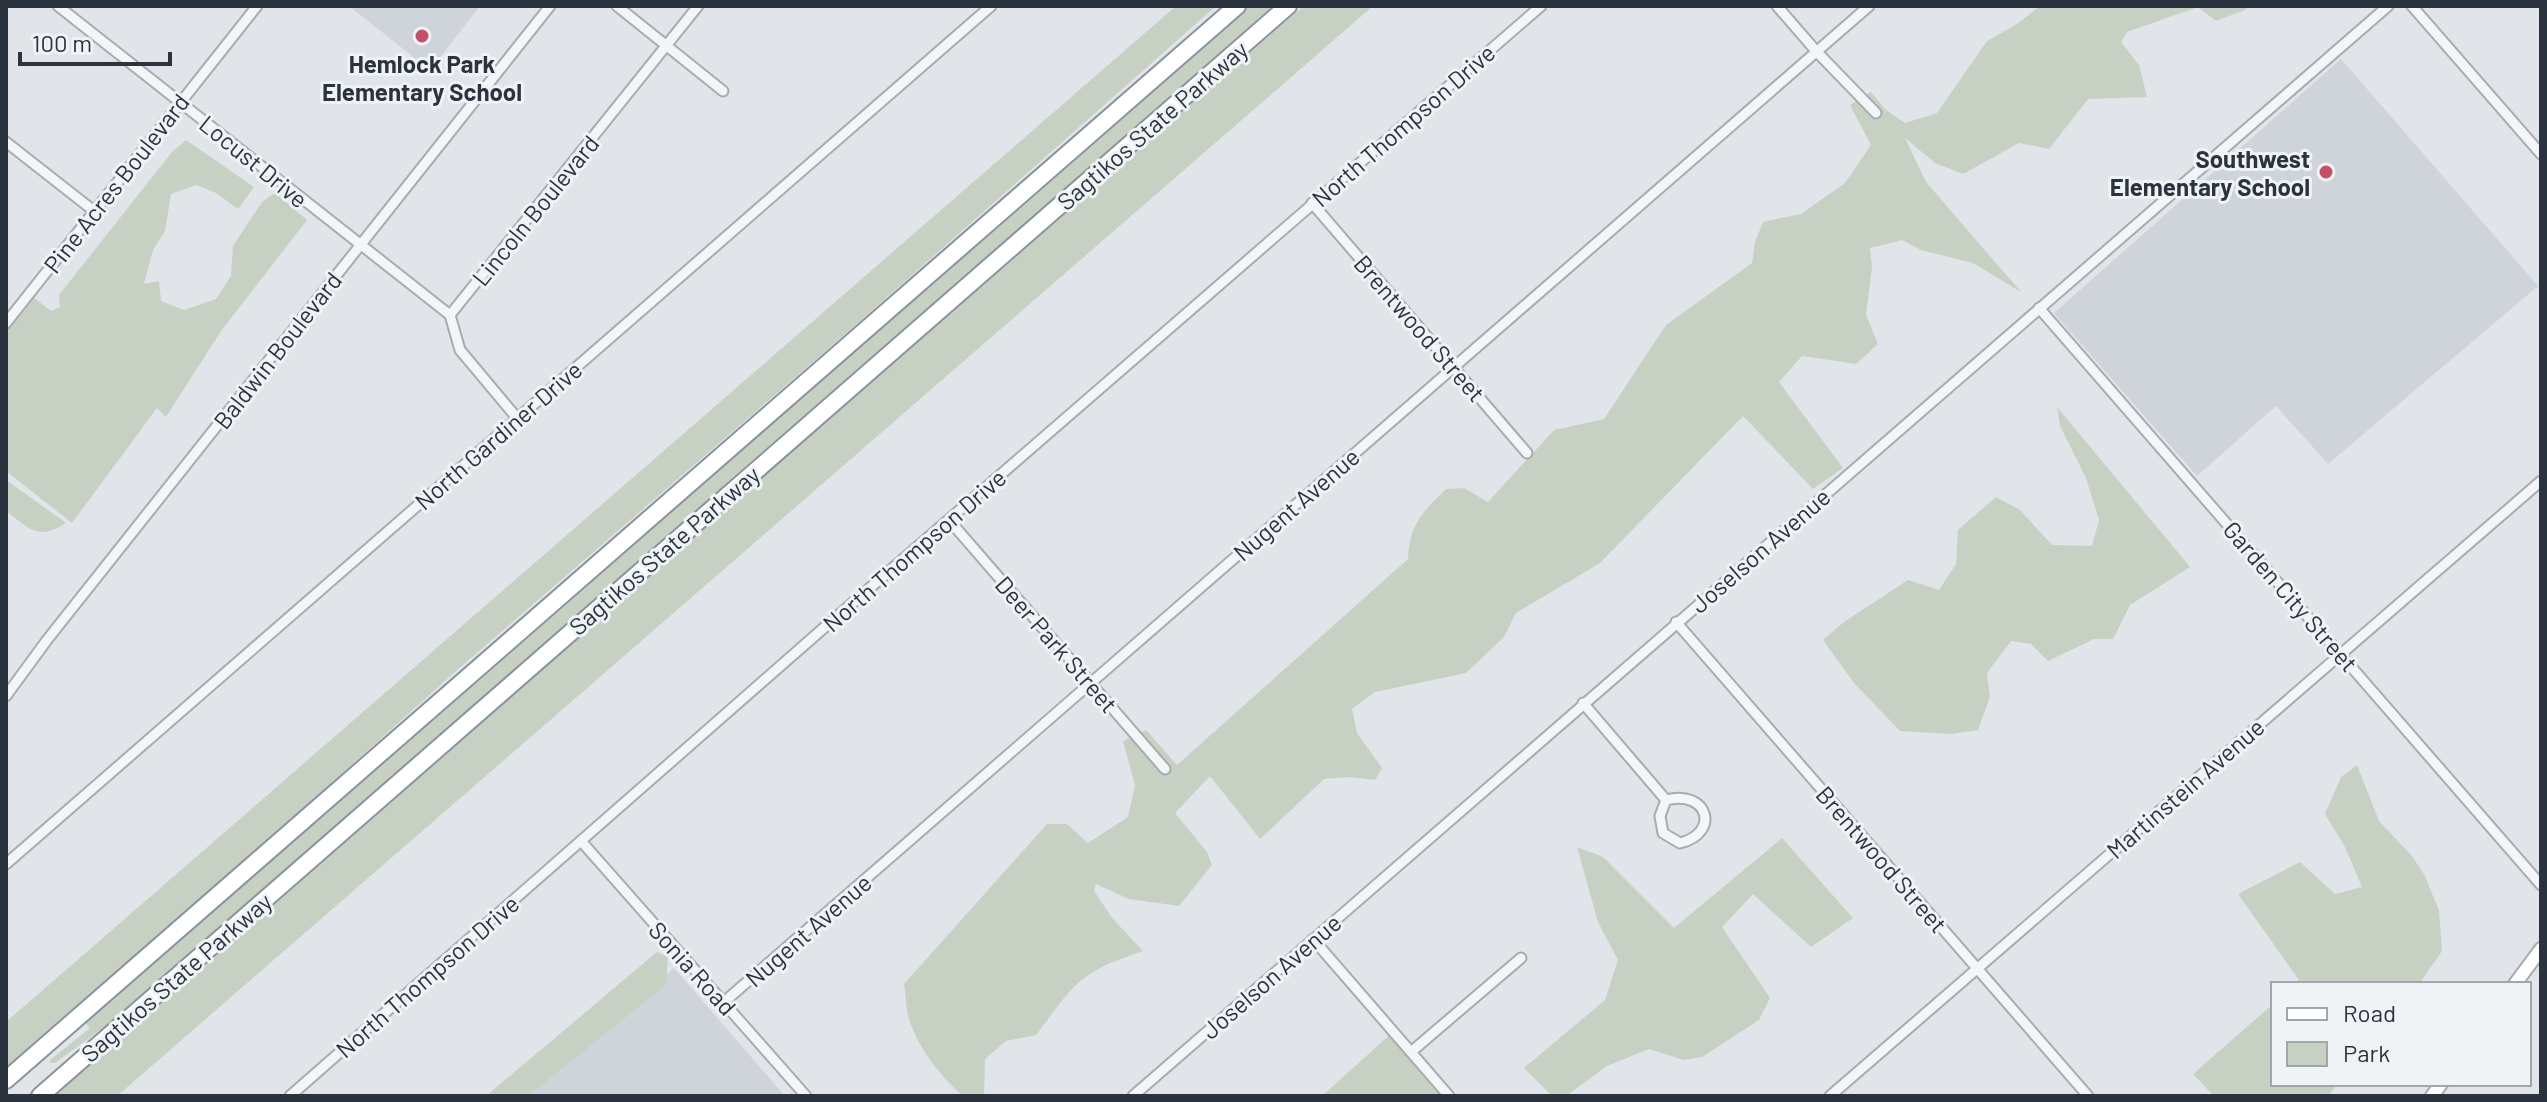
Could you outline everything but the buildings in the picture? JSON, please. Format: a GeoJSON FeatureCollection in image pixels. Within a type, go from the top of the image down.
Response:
{"type":"FeatureCollection","features":[{"type":"Feature","properties":{"kind":"highway","name":"Sagtikos State Parkway"},"geometry":{"type":"LineString","coordinates":[[6,1080],[1237,6]]}},
{"type":"Feature","properties":{"kind":"highway","name":"Sagtikos State Parkway"},"geometry":{"type":"LineString","coordinates":[[40,1096],[1288,6]]}},
{"type":"Feature","properties":{"kind":"street","name":"Locust Drive"},"geometry":{"type":"LineString","coordinates":[[58,6],[450,315]]}},
{"type":"Feature","properties":{"kind":"street","name":"Pine Acres Boulevard"},"geometry":{"type":"LineString","coordinates":[[7,320],[257,6]]}},
{"type":"Feature","properties":{"kind":"street","name":"Baldwin Boulevard"},"geometry":{"type":"LineString","coordinates":[[6,696],[47,640],[550,6]]}},
{"type":"Feature","properties":{"kind":"street"},"geometry":{"type":"LineString","coordinates":[[617,6],[723,91]]}},
{"type":"Feature","properties":{"kind":"street","name":"Lincoln Boulevard"},"geometry":{"type":"LineString","coordinates":[[450,315],[698,6]]}},
{"type":"Feature","properties":{"kind":"street","name":"North Gardiner Drive"},"geometry":{"type":"LineString","coordinates":[[6,864],[991,6]]}},
{"type":"Feature","properties":{"kind":"street","name":"North Thompson Drive"},"geometry":{"type":"LineString","coordinates":[[290,1096],[1541,6]]}},
{"type":"Feature","properties":{"kind":"street"},"geometry":{"type":"LineString","coordinates":[[1777,6],[1876,113]]}},
{"type":"Feature","properties":{"kind":"street","name":"Nugent Avenue"},"geometry":{"type":"LineString","coordinates":[[724,1002],[1869,6]]}},
{"type":"Feature","properties":{"kind":"street","name":"Joselson Avenue"},"geometry":{"type":"LineString","coordinates":[[1133,1096],[2388,6]]}},
{"type":"Feature","properties":{"kind":"street"},"geometry":{"type":"LineString","coordinates":[[2412,6],[2541,154]]}},
{"type":"Feature","properties":{"kind":"street"},"geometry":{"type":"LineString","coordinates":[[6,142],[94,211]]}},
{"type":"Feature","properties":{"kind":"street","name":"Brentwood Street"},"geometry":{"type":"LineString","coordinates":[[1312,203],[1527,453]]}},
{"type":"Feature","properties":{"kind":"street","name":"Garden City Street"},"geometry":{"type":"LineString","coordinates":[[2039,308],[2541,885]]}},
{"type":"Feature","properties":{"kind":"street"},"geometry":{"type":"LineString","coordinates":[[450,315],[460,350],[517,418]]}},
{"type":"Feature","properties":{"kind":"street","name":"Martinstein Avenue"},"geometry":{"type":"LineString","coordinates":[[1830,1096],[2541,481]]}},
{"type":"Feature","properties":{"kind":"street","name":"Deer Park Street"},"geometry":{"type":"LineString","coordinates":[[949,520],[1165,769]]}},
{"type":"Feature","properties":{"kind":"street","name":"Brentwood Street"},"geometry":{"type":"LineString","coordinates":[[1676,622],[2088,1096]]}},
{"type":"Feature","properties":{"kind":"street"},"geometry":{"type":"LineString","coordinates":[[1583,703],[1666,800]]}},
{"type":"Feature","properties":{"kind":"street"},"geometry":{"type":"LineString","coordinates":[[1690,798],[1699,804],[1704,818],[1703,830],[1696,837],[1680,843],[1663,833],[1660,816],[1666,800],[1690,798]]}},
{"type":"Feature","properties":{"kind":"street","name":"Sonia Road"},"geometry":{"type":"LineString","coordinates":[[581,841],[806,1096]]}},
{"type":"Feature","properties":{"kind":"street"},"geometry":{"type":"LineString","coordinates":[[1313,939],[1449,1096]]}},
{"type":"Feature","properties":{"kind":"street"},"geometry":{"type":"LineString","coordinates":[[2516,982],[2541,949]]}},
{"type":"Feature","properties":{"kind":"street"},"geometry":{"type":"LineString","coordinates":[[1411,1052],[1521,958]]}},
{"type":"Feature","properties":{"kind":"shaded area","name":"Hemlock Park Elementary School"},"geometry":{"type":"Polygon","coordinates":[[[349,6],[480,6],[430,70],[349,6]]]}},
{"type":"Feature","properties":{"kind":"shaded area","name":"Southwest Elementary School"},"geometry":{"type":"Polygon","coordinates":[[[2341,59],[2538,286],[2328,464],[2276,406],[2197,476],[2054,313],[2341,59]]]}},
{"type":"Feature","properties":{"kind":"shaded area"},"geometry":{"type":"Polygon","coordinates":[[[674,968],[785,1096],[522,1096],[674,968]]]}},
{"type":"Feature","properties":{"kind":"green space"},"geometry":{"type":"Polygon","coordinates":[[[1176,6],[1216,6],[6,1067],[6,1022],[1176,6]]]}},
{"type":"Feature","properties":{"kind":"green space"},"geometry":{"type":"Polygon","coordinates":[[[1246,6],[1280,6],[110,1027],[107,1025],[55,1063],[50,1063],[90,1028],[83,1020],[1246,6]]]}},
{"type":"Feature","properties":{"kind":"green space"},"geometry":{"type":"Polygon","coordinates":[[[1304,6],[1373,6],[117,1096],[49,1096],[1304,6]]]}},
{"type":"Feature","properties":{"kind":"green space"},"geometry":{"type":"Polygon","coordinates":[[[2040,6],[2245,6],[2247,9],[2216,21],[2198,7],[2127,32],[2121,42],[2139,65],[2147,97],[2088,99],[2049,149],[2019,143],[1963,174],[1935,163],[1905,138],[1926,182],[2021,292],[1973,263],[1921,250],[1902,240],[1870,248],[1872,267],[1866,315],[1878,344],[1856,364],[1802,356],[1779,382],[1843,468],[1813,489],[1743,416],[1600,563],[1516,613],[1504,637],[1466,673],[1375,692],[1352,709],[1357,733],[1382,768],[1375,780],[1349,777],[1324,779],[1260,839],[1210,776],[1175,813],[1207,852],[1212,865],[1179,906],[1129,899],[1096,884],[1094,891],[1113,919],[1143,951],[1087,976],[1067,995],[1036,1035],[1006,1041],[985,1059],[984,1096],[963,1096],[955,1089],[939,1072],[914,1032],[904,984],[1047,824],[1067,824],[1088,843],[1128,817],[1135,785],[1123,741],[1146,730],[1177,765],[1408,559],[1415,527],[1446,489],[1464,488],[1488,502],[1554,430],[1604,419],[1666,325],[1752,263],[1755,242],[1763,222],[1801,214],[1845,183],[1871,145],[1850,105],[1871,92],[1886,110],[1905,123],[1937,113],[1987,41],[2040,6]]]}},
{"type":"Feature","properties":{"kind":"green space"},"geometry":{"type":"Polygon","coordinates":[[[186,140],[254,187],[238,209],[216,193],[196,185],[171,194],[165,231],[153,250],[144,284],[159,281],[161,301],[184,310],[216,299],[231,276],[233,246],[262,202],[275,193],[307,220],[221,331],[166,417],[157,408],[72,523],[6,471],[6,323],[29,294],[51,311],[60,307],[59,295],[172,152],[186,140]]]}},
{"type":"Feature","properties":{"kind":"green space"},"geometry":{"type":"Polygon","coordinates":[[[2057,407],[2190,567],[2130,605],[2113,639],[2094,639],[2048,661],[2031,644],[2011,641],[1987,673],[1990,697],[1978,730],[1952,734],[1900,731],[1854,683],[1823,640],[1844,622],[1908,580],[1939,590],[1956,564],[1958,530],[1996,497],[2020,510],[2052,545],[2092,546],[2099,520],[2086,478],[2060,426],[2057,407]]]}},
{"type":"Feature","properties":{"kind":"green space"},"geometry":{"type":"Polygon","coordinates":[[[6,480],[66,523],[41,532],[22,523],[6,511],[6,480]]]}},
{"type":"Feature","properties":{"kind":"green space"},"geometry":{"type":"Polygon","coordinates":[[[2357,765],[2379,821],[2412,856],[2425,876],[2439,911],[2442,951],[2420,982],[2298,982],[2238,894],[2300,862],[2335,894],[2362,887],[2345,847],[2325,814],[2341,777],[2357,765]]]}},
{"type":"Feature","properties":{"kind":"green space"},"geometry":{"type":"Polygon","coordinates":[[[1782,838],[1853,918],[1811,947],[1753,894],[1722,927],[1770,998],[1759,1020],[1702,1057],[1684,1060],[1649,1049],[1607,1066],[1566,1096],[1552,1096],[1524,1068],[1605,1000],[1618,960],[1598,922],[1577,847],[1603,857],[1674,928],[1782,838]]]}},
{"type":"Feature","properties":{"kind":"green space"},"geometry":{"type":"Polygon","coordinates":[[[657,952],[668,957],[666,985],[528,1096],[486,1096],[657,952]]]}},
{"type":"Feature","properties":{"kind":"green space"},"geometry":{"type":"Polygon","coordinates":[[[2271,1006],[2271,1086],[2336,1086],[2328,1096],[2214,1096],[2193,1074],[2271,1006]]]}},
{"type":"Feature","properties":{"kind":"green space"},"geometry":{"type":"Polygon","coordinates":[[[1394,1031],[1453,1096],[1322,1096],[1394,1031]]]}},
{"type":"Feature","properties":{"kind":"place","name":"Hemlock Park Elementary School"},"geometry":{"type":"Point","coordinates":[422,36]}},
{"type":"Feature","properties":{"kind":"place","name":"Southwest Elementary School"},"geometry":{"type":"Point","coordinates":[2326,172]}}]}
